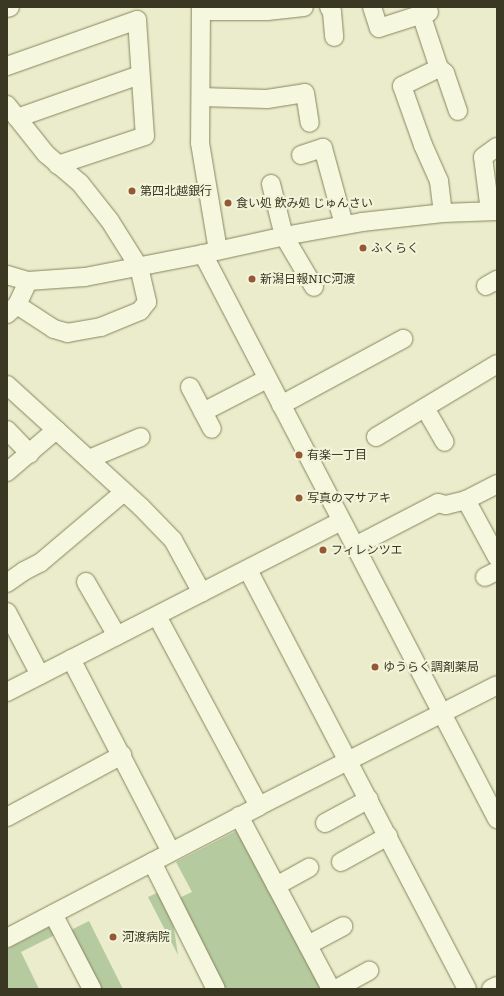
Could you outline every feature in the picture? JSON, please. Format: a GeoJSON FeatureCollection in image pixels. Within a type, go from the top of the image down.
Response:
{"type":"FeatureCollection","features":[{"type":"Feature","properties":{"kind":"street"},"geometry":{"type":"LineString","coordinates":[[304,7],[267,11],[201,9],[200,143],[210,252],[267,379],[497,819]]}},
{"type":"Feature","properties":{"kind":"street"},"geometry":{"type":"LineString","coordinates":[[329,7],[332,12],[334,37]]}},
{"type":"Feature","properties":{"kind":"street"},"geometry":{"type":"LineString","coordinates":[[372,7],[379,28],[424,11],[439,68],[445,73],[458,111]]}},
{"type":"Feature","properties":{"kind":"street"},"geometry":{"type":"LineString","coordinates":[[7,66],[136,20],[145,136],[58,165]]}},
{"type":"Feature","properties":{"kind":"street"},"geometry":{"type":"LineString","coordinates":[[439,68],[402,86],[422,145],[439,181],[443,213]]}},
{"type":"Feature","properties":{"kind":"street"},"geometry":{"type":"LineString","coordinates":[[28,280],[12,310],[54,329],[68,333],[101,327],[140,311],[148,302],[139,267],[110,221],[80,183],[46,154],[12,112],[140,75]]}},
{"type":"Feature","properties":{"kind":"street"},"geometry":{"type":"LineString","coordinates":[[201,97],[267,99],[305,93],[310,123]]}},
{"type":"Feature","properties":{"kind":"street"},"geometry":{"type":"LineString","coordinates":[[7,275],[28,280],[85,277],[344,225],[443,213],[493,211],[483,156],[497,147]]}},
{"type":"Feature","properties":{"kind":"street"},"geometry":{"type":"LineString","coordinates":[[301,154],[323,148],[344,225]]}},
{"type":"Feature","properties":{"kind":"street"},"geometry":{"type":"LineString","coordinates":[[271,184],[284,236],[314,287]]}},
{"type":"Feature","properties":{"kind":"street"},"geometry":{"type":"LineString","coordinates":[[281,405],[403,339]]}},
{"type":"Feature","properties":{"kind":"street"},"geometry":{"type":"LineString","coordinates":[[376,437],[497,364]]}},
{"type":"Feature","properties":{"kind":"street"},"geometry":{"type":"LineString","coordinates":[[203,412],[267,379]]}},
{"type":"Feature","properties":{"kind":"street"},"geometry":{"type":"LineString","coordinates":[[7,385],[124,492],[173,540],[202,593]]}},
{"type":"Feature","properties":{"kind":"street"},"geometry":{"type":"LineString","coordinates":[[190,387],[212,429]]}},
{"type":"Feature","properties":{"kind":"street"},"geometry":{"type":"LineString","coordinates":[[425,408],[445,442]]}},
{"type":"Feature","properties":{"kind":"street"},"geometry":{"type":"LineString","coordinates":[[7,430],[30,454]]}},
{"type":"Feature","properties":{"kind":"street"},"geometry":{"type":"LineString","coordinates":[[7,472],[30,454],[56,430]]}},
{"type":"Feature","properties":{"kind":"street"},"geometry":{"type":"LineString","coordinates":[[88,459],[141,437]]}},
{"type":"Feature","properties":{"kind":"street"},"geometry":{"type":"LineString","coordinates":[[355,546],[438,503],[446,505],[466,500],[497,484]]}},
{"type":"Feature","properties":{"kind":"street"},"geometry":{"type":"LineString","coordinates":[[7,583],[24,570],[40,562],[124,492]]}},
{"type":"Feature","properties":{"kind":"street"},"geometry":{"type":"LineString","coordinates":[[466,500],[497,557]]}},
{"type":"Feature","properties":{"kind":"street"},"geometry":{"type":"LineString","coordinates":[[7,692],[342,521]]}},
{"type":"Feature","properties":{"kind":"street"},"geometry":{"type":"LineString","coordinates":[[248,570],[467,989]]}},
{"type":"Feature","properties":{"kind":"street"},"geometry":{"type":"LineString","coordinates":[[86,582],[117,636]]}},
{"type":"Feature","properties":{"kind":"street"},"geometry":{"type":"LineString","coordinates":[[7,612],[40,675]]}},
{"type":"Feature","properties":{"kind":"street"},"geometry":{"type":"LineString","coordinates":[[158,616],[259,806]]}},
{"type":"Feature","properties":{"kind":"street"},"geometry":{"type":"LineString","coordinates":[[71,659],[171,852]]}},
{"type":"Feature","properties":{"kind":"street"},"geometry":{"type":"LineString","coordinates":[[7,938],[259,806],[497,685]]}},
{"type":"Feature","properties":{"kind":"street"},"geometry":{"type":"LineString","coordinates":[[7,816],[122,756]]}},
{"type":"Feature","properties":{"kind":"street"},"geometry":{"type":"LineString","coordinates":[[325,823],[369,799]]}},
{"type":"Feature","properties":{"kind":"street"},"geometry":{"type":"LineString","coordinates":[[240,816],[331,989]]}},
{"type":"Feature","properties":{"kind":"street"},"geometry":{"type":"LineString","coordinates":[[341,862],[388,836]]}},
{"type":"Feature","properties":{"kind":"street"},"geometry":{"type":"LineString","coordinates":[[152,862],[216,989]]}},
{"type":"Feature","properties":{"kind":"street"},"geometry":{"type":"LineString","coordinates":[[276,886],[309,868]]}},
{"type":"Feature","properties":{"kind":"street"},"geometry":{"type":"LineString","coordinates":[[53,914],[92,989]]}},
{"type":"Feature","properties":{"kind":"street"},"geometry":{"type":"LineString","coordinates":[[308,945],[343,926]]}},
{"type":"Feature","properties":{"kind":"street"},"geometry":{"type":"LineString","coordinates":[[336,989],[369,970]]}},
{"type":"Feature","properties":{"kind":"street"},"geometry":{"type":"LineString","coordinates":[[491,989],[497,986]]}},
{"type":"Feature","properties":{"kind":"green space"},"geometry":{"type":"Polygon","coordinates":[[[236,831],[243,832],[324,989],[223,989],[177,899],[192,892],[176,862],[236,831]]]}},
{"type":"Feature","properties":{"kind":"green space"},"geometry":{"type":"Polygon","coordinates":[[[161,891],[171,910],[178,955],[148,897],[161,891]]]}},
{"type":"Feature","properties":{"kind":"green space"},"geometry":{"type":"Polygon","coordinates":[[[89,921],[123,989],[98,989],[69,931],[89,921]]]}},
{"type":"Feature","properties":{"kind":"green space"},"geometry":{"type":"Polygon","coordinates":[[[53,925],[57,934],[21,952],[39,989],[7,989],[7,949],[53,925]]]}},
{"type":"Feature","properties":{"kind":"place","name":"第四北越銀行"},"geometry":{"type":"Point","coordinates":[132,191]}},
{"type":"Feature","properties":{"kind":"place","name":"食い処 飲み処 じゅんさい"},"geometry":{"type":"Point","coordinates":[228,203]}},
{"type":"Feature","properties":{"kind":"place","name":"ふくらく"},"geometry":{"type":"Point","coordinates":[363,248]}},
{"type":"Feature","properties":{"kind":"place","name":"新潟日報NIC河渡"},"geometry":{"type":"Point","coordinates":[252,279]}},
{"type":"Feature","properties":{"kind":"place","name":"有楽一丁目"},"geometry":{"type":"Point","coordinates":[299,455]}},
{"type":"Feature","properties":{"kind":"place","name":"写真のマサアキ"},"geometry":{"type":"Point","coordinates":[299,498]}},
{"type":"Feature","properties":{"kind":"place","name":"フィレンツエ"},"geometry":{"type":"Point","coordinates":[323,550]}},
{"type":"Feature","properties":{"kind":"place","name":"ゆうらく調剤薬局"},"geometry":{"type":"Point","coordinates":[375,667]}},
{"type":"Feature","properties":{"kind":"place","name":"河渡病院"},"geometry":{"type":"Point","coordinates":[113,937]}}]}
